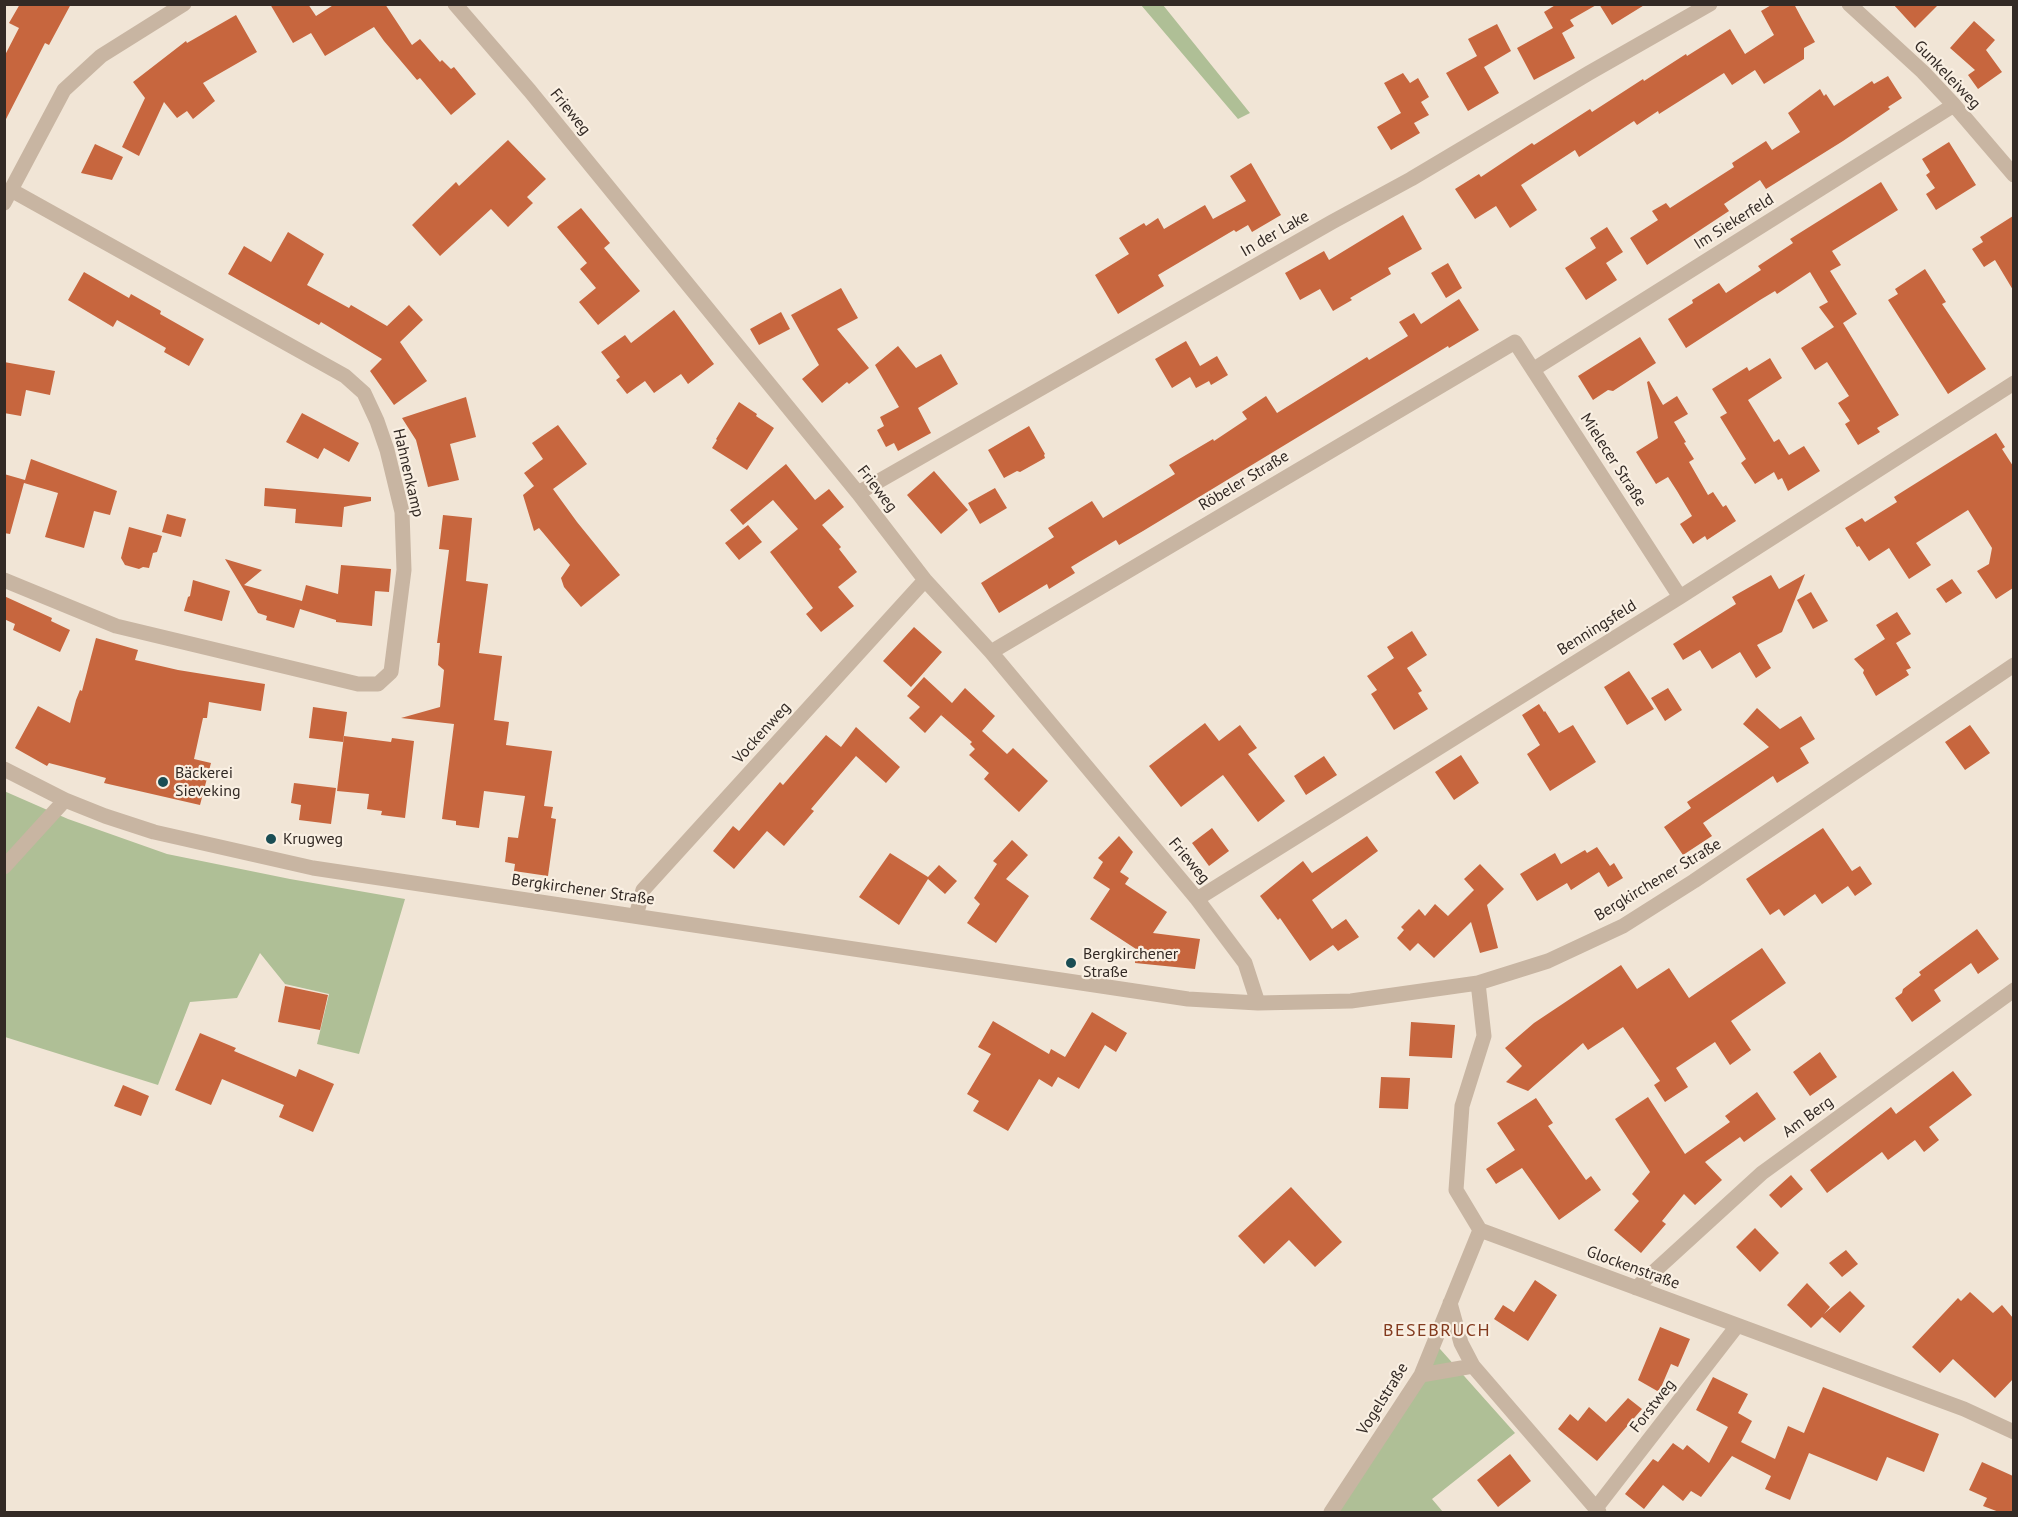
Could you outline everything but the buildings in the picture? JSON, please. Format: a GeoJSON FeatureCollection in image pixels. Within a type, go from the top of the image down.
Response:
{"type":"FeatureCollection","features":[{"type":"Feature","properties":{"kind":"street"},"geometry":{"type":"LineString","coordinates":[[8,196],[64,90],[101,56],[184,4]]}},
{"type":"Feature","properties":{"kind":"street","name":"Frieweg"},"geometry":{"type":"LineString","coordinates":[[454,4],[530,91],[858,493],[926,580],[991,652],[1197,899],[1245,963],[1258,1003]]}},
{"type":"Feature","properties":{"kind":"street","name":"In der Lake"},"geometry":{"type":"LineString","coordinates":[[858,493],[1411,179],[1710,4]]}},
{"type":"Feature","properties":{"kind":"street","name":"Gunkeleiweg"},"geometry":{"type":"LineString","coordinates":[[1849,4],[1923,72],[2013,175]]}},
{"type":"Feature","properties":{"kind":"street","name":"Im Siekerfeld"},"geometry":{"type":"LineString","coordinates":[[1534,369],[1954,105]]}},
{"type":"Feature","properties":{"kind":"street","name":"Hahnenkamp"},"geometry":{"type":"LineString","coordinates":[[4,579],[116,626],[358,684],[378,684],[391,672],[405,570],[402,512],[387,450],[364,393],[345,376],[8,196]]}},
{"type":"Feature","properties":{"kind":"street","name":"Mielecer Straße"},"geometry":{"type":"LineString","coordinates":[[1515,342],[1680,597]]}},
{"type":"Feature","properties":{"kind":"street","name":"Röbeler Straße"},"geometry":{"type":"LineString","coordinates":[[991,652],[1515,342]]}},
{"type":"Feature","properties":{"kind":"street","name":"Benningsfeld"},"geometry":{"type":"LineString","coordinates":[[1197,899],[1680,597],[2013,383]]}},
{"type":"Feature","properties":{"kind":"street","name":"Vockenweg"},"geometry":{"type":"LineString","coordinates":[[636,916],[643,890],[926,580]]}},
{"type":"Feature","properties":{"kind":"street","name":"Bergkirchener Straße"},"geometry":{"type":"LineString","coordinates":[[4,769],[65,800],[154,832],[313,868],[1188,999],[1258,1003],[1351,1001],[1478,982],[1548,961],[1623,926],[1694,881],[2013,665]]}},
{"type":"Feature","properties":{"kind":"street"},"geometry":{"type":"LineString","coordinates":[[4,867],[65,800]]}},
{"type":"Feature","properties":{"kind":"street"},"geometry":{"type":"LineString","coordinates":[[1478,982],[1484,1036],[1462,1106],[1456,1190],[1480,1230]]}},
{"type":"Feature","properties":{"kind":"street","name":"Am Berg"},"geometry":{"type":"LineString","coordinates":[[1636,1288],[1762,1173],[2013,990]]}},
{"type":"Feature","properties":{"kind":"street","name":"Glockenstraße"},"geometry":{"type":"LineString","coordinates":[[1480,1230],[1964,1409],[2013,1432]]}},
{"type":"Feature","properties":{"kind":"street","name":"Vogelstraße"},"geometry":{"type":"LineString","coordinates":[[1331,1512],[1420,1375],[1480,1230]]}},
{"type":"Feature","properties":{"kind":"street","name":"Forstweg"},"geometry":{"type":"LineString","coordinates":[[1450,1303],[1461,1343],[1473,1366],[1598,1510],[1737,1326]]}},
{"type":"Feature","properties":{"kind":"street"},"geometry":{"type":"LineString","coordinates":[[1420,1375],[1473,1366]]}},
{"type":"Feature","properties":{"kind":"green space"},"geometry":{"type":"Polygon","coordinates":[[[1141,5],[1163,5],[1250,113],[1238,119],[1141,5]]]}},
{"type":"Feature","properties":{"kind":"green space"},"geometry":{"type":"Polygon","coordinates":[[[4,791],[68,819],[167,854],[405,899],[359,1054],[317,1044],[329,994],[285,984],[260,953],[237,998],[190,1002],[158,1085],[5,1037],[4,791]]]}},
{"type":"Feature","properties":{"kind":"green space"},"geometry":{"type":"Polygon","coordinates":[[[1432,1340],[1515,1433],[1432,1499],[1443,1512],[1325,1512],[1425,1357],[1432,1340]]]}},
{"type":"Feature","properties":{"kind":"place","name":"Bäckerei Sieveking"},"geometry":{"type":"Point","coordinates":[163,782]}},
{"type":"Feature","properties":{"kind":"place","name":"Krugweg"},"geometry":{"type":"Point","coordinates":[271,839]}},
{"type":"Feature","properties":{"kind":"place","name":"Bergkirchener Straße"},"geometry":{"type":"Point","coordinates":[1071,963]}},
{"type":"Feature","properties":{"kind":"district","name":"BESEBRUCH"},"geometry":{"type":"Point","coordinates":[1437,1331]}}]}
